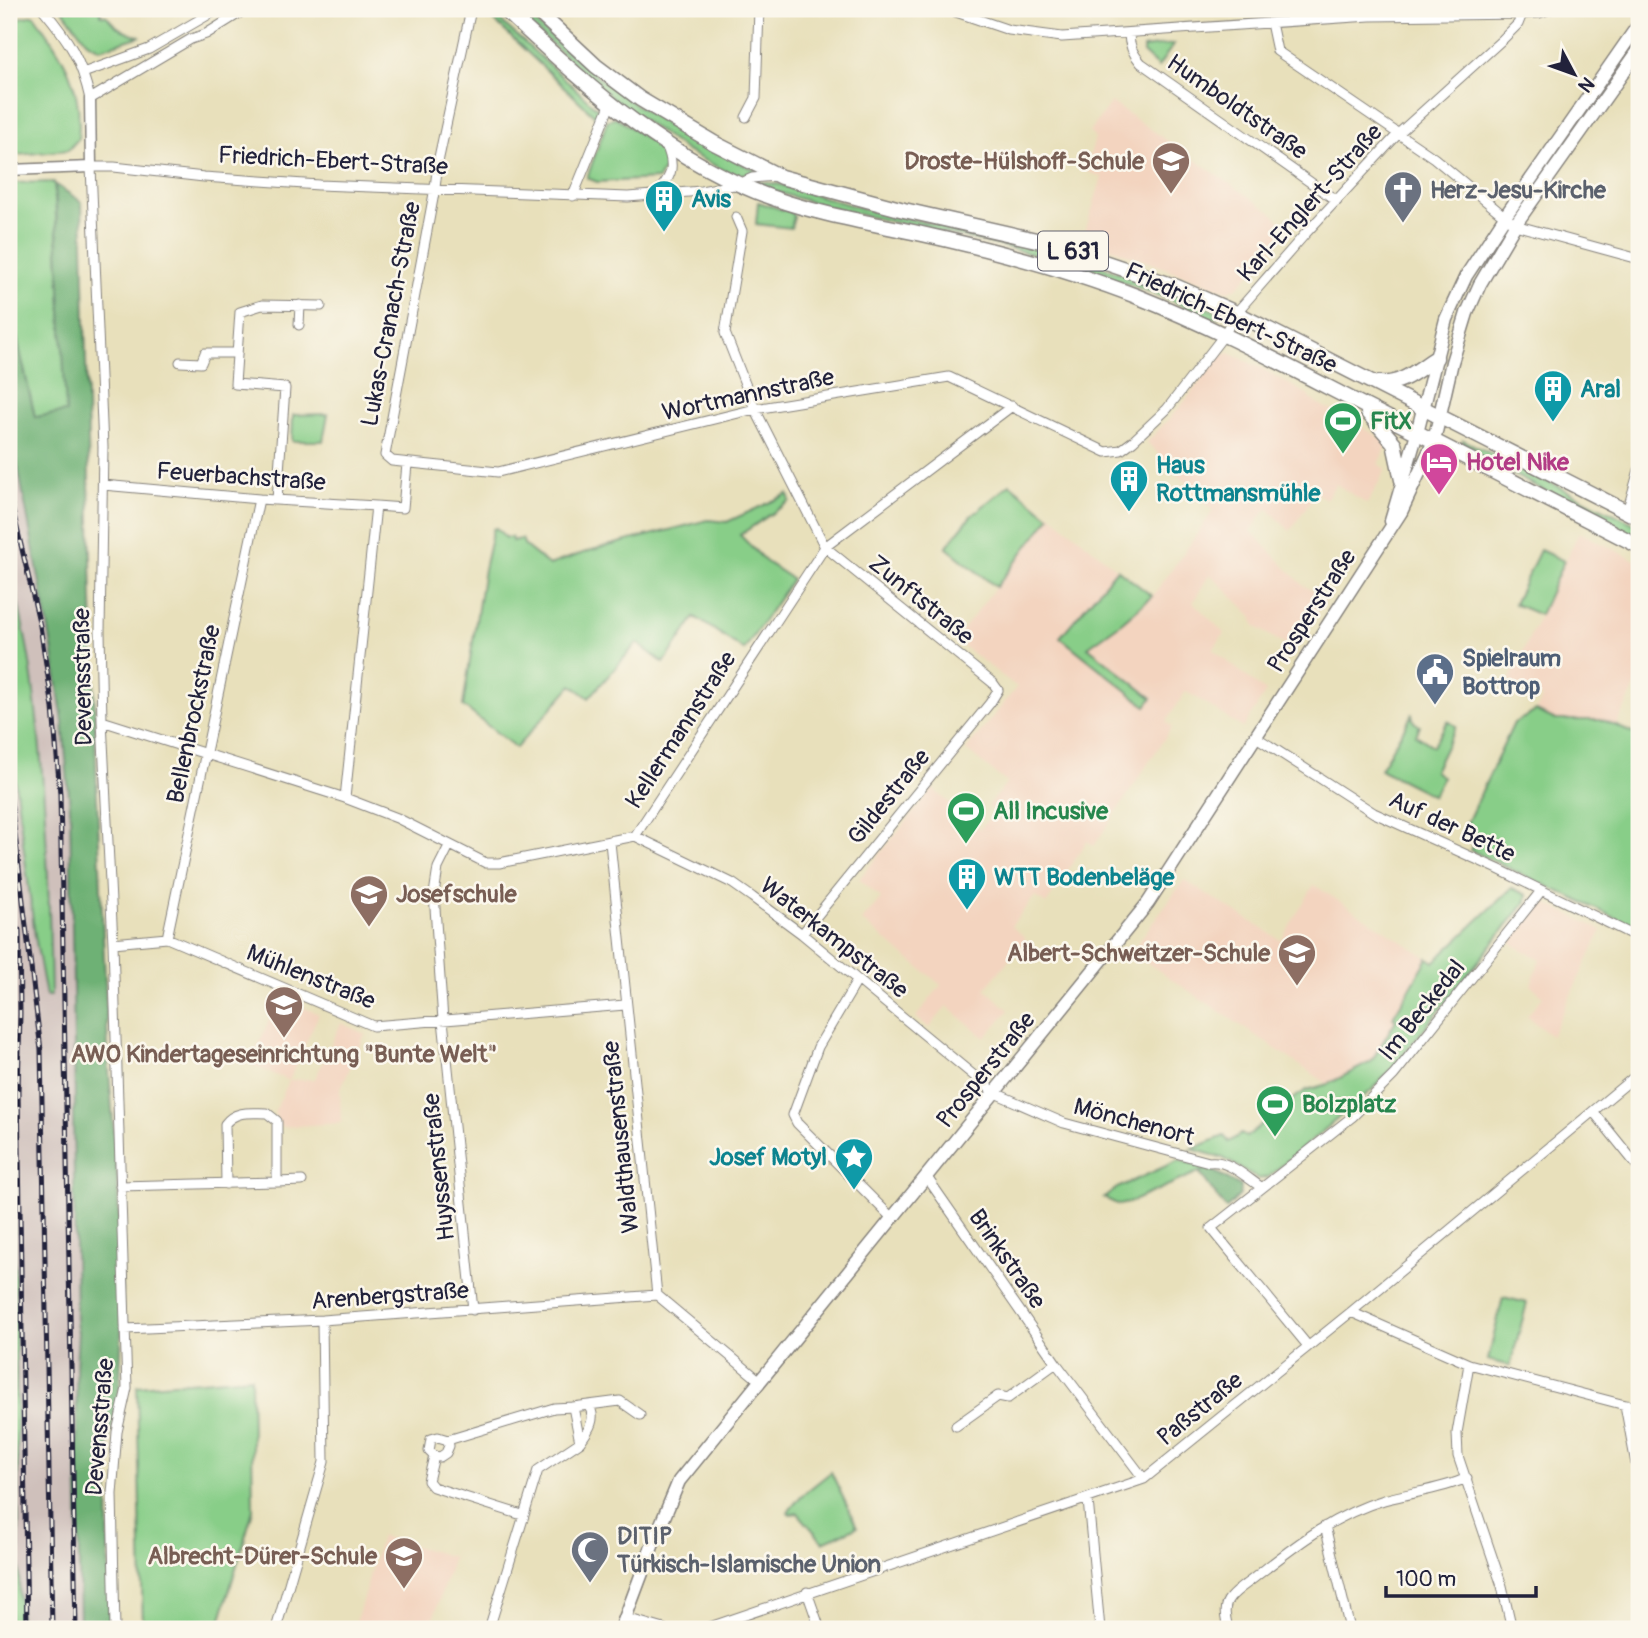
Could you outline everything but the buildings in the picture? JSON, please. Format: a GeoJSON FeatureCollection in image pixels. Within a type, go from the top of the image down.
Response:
{"type":"FeatureCollection","features":[{"type":"Feature","properties":{"kind":"main road","name":"L 631"},"geometry":{"type":"LineString","coordinates":[[504,9],[610,104],[666,145],[739,184]]}},
{"type":"Feature","properties":{"kind":"main road","name":"Friedrich-Ebert-Straße"},"geometry":{"type":"LineString","coordinates":[[535,9],[596,66],[640,99],[726,149],[781,177],[904,210],[1045,242],[1177,287],[1236,313],[1633,515]]}},
{"type":"Feature","properties":{"kind":"main road","name":"Prosperstraße"},"geometry":{"type":"LineString","coordinates":[[1387,535],[1424,408],[1446,318],[1466,276],[1639,24]]}},
{"type":"Feature","properties":{"kind":"main road","name":"Prosperstraße"},"geometry":{"type":"LineString","coordinates":[[624,1623],[679,1481],[1148,903],[1387,535],[1404,508],[1434,442],[1452,362],[1467,313],[1480,284],[1515,226],[1639,50]]}},
{"type":"Feature","properties":{"kind":"main road","name":"Friedrich-Ebert-Straße"},"geometry":{"type":"LineString","coordinates":[[739,184],[774,198],[823,212],[963,243],[1136,296],[1224,335],[1639,546]]}},
{"type":"Feature","properties":{"kind":"main road"},"geometry":{"type":"LineString","coordinates":[[1373,383],[1389,384],[1402,380],[1436,358]]}},
{"type":"Feature","properties":{"kind":"main road"},"geometry":{"type":"LineString","coordinates":[[1357,402],[1394,443],[1402,480]]}},
{"type":"Feature","properties":{"kind":"street"},"geometry":{"type":"LineString","coordinates":[[9,170],[91,167],[90,99],[83,73],[72,46],[43,9]]}},
{"type":"Feature","properties":{"kind":"street"},"geometry":{"type":"LineString","coordinates":[[83,73],[149,49],[218,9]]}},
{"type":"Feature","properties":{"kind":"street"},"geometry":{"type":"LineString","coordinates":[[90,99],[246,9]]}},
{"type":"Feature","properties":{"kind":"street"},"geometry":{"type":"LineString","coordinates":[[746,117],[756,98],[758,9]]}},
{"type":"Feature","properties":{"kind":"street"},"geometry":{"type":"LineString","coordinates":[[947,9],[1009,30],[1062,37],[1370,16],[1522,14],[1550,9]]}},
{"type":"Feature","properties":{"kind":"street"},"geometry":{"type":"LineString","coordinates":[[1290,21],[1292,9]]}},
{"type":"Feature","properties":{"kind":"street","name":"Lukas-Cranach-Straße"},"geometry":{"type":"LineString","coordinates":[[386,457],[385,449],[438,162],[470,14]]}},
{"type":"Feature","properties":{"kind":"street","name":"Karl-Englert-Straße"},"geometry":{"type":"LineString","coordinates":[[1106,452],[1121,450],[1167,409],[1224,335],[1236,313],[1306,233],[1399,133],[1518,24],[1522,14]]}},
{"type":"Feature","properties":{"kind":"street"},"geometry":{"type":"LineString","coordinates":[[1639,16],[1639,24]]}},
{"type":"Feature","properties":{"kind":"street"},"geometry":{"type":"LineString","coordinates":[[1271,23],[1276,51],[1434,158],[1515,226],[1639,259]]}},
{"type":"Feature","properties":{"kind":"street","name":"Humboldtstraße"},"geometry":{"type":"LineString","coordinates":[[1129,34],[1134,55],[1141,63],[1337,201]]}},
{"type":"Feature","properties":{"kind":"street"},"geometry":{"type":"LineString","coordinates":[[573,196],[610,104]]}},
{"type":"Feature","properties":{"kind":"street"},"geometry":{"type":"LineString","coordinates":[[655,196],[671,173],[672,159],[666,145]]}},
{"type":"Feature","properties":{"kind":"street","name":"Friedrich-Ebert-Straße"},"geometry":{"type":"LineString","coordinates":[[91,167],[319,185],[573,196],[655,196],[739,184],[752,178],[781,177]]}},
{"type":"Feature","properties":{"kind":"street","name":"Devensstraße"},"geometry":{"type":"LineString","coordinates":[[91,167],[103,447],[100,632],[102,721],[114,943],[127,1388],[117,1432],[112,1494],[115,1629]]}},
{"type":"Feature","properties":{"kind":"street"},"geometry":{"type":"LineString","coordinates":[[736,218],[742,231],[724,333],[755,409],[825,547]]}},
{"type":"Feature","properties":{"kind":"street"},"geometry":{"type":"LineString","coordinates":[[277,500],[285,388],[235,384],[240,312],[262,305],[321,306]]}},
{"type":"Feature","properties":{"kind":"street"},"geometry":{"type":"LineString","coordinates":[[299,325],[300,305]]}},
{"type":"Feature","properties":{"kind":"street"},"geometry":{"type":"LineString","coordinates":[[180,362],[201,363],[205,353],[237,353]]}},
{"type":"Feature","properties":{"kind":"street","name":"Wortmannstraße"},"geometry":{"type":"LineString","coordinates":[[386,457],[407,464],[498,472],[755,409],[949,377],[1106,452]]}},
{"type":"Feature","properties":{"kind":"street","name":"Kellermannstraße"},"geometry":{"type":"LineString","coordinates":[[102,721],[345,798],[397,818],[449,846],[493,864],[635,836],[825,547],[1012,406]]}},
{"type":"Feature","properties":{"kind":"street"},"geometry":{"type":"LineString","coordinates":[[345,798],[376,506],[403,508],[407,464]]}},
{"type":"Feature","properties":{"kind":"street"},"geometry":{"type":"LineString","coordinates":[[1633,515],[1639,470]]}},
{"type":"Feature","properties":{"kind":"street","name":"Feuerbachstraße"},"geometry":{"type":"LineString","coordinates":[[103,485],[376,506]]}},
{"type":"Feature","properties":{"kind":"street","name":"Bellenbrockstraße"},"geometry":{"type":"LineString","coordinates":[[167,937],[259,499]]}},
{"type":"Feature","properties":{"kind":"street","name":"Zunftstraße"},"geometry":{"type":"LineString","coordinates":[[825,547],[993,683]]}},
{"type":"Feature","properties":{"kind":"street","name":"Gildestraße"},"geometry":{"type":"LineString","coordinates":[[802,934],[990,704],[998,691],[993,683]]}},
{"type":"Feature","properties":{"kind":"street","name":"Auf der Bette"},"geometry":{"type":"LineString","coordinates":[[1256,737],[1374,813],[1498,869],[1639,938]]}},
{"type":"Feature","properties":{"kind":"street","name":"Waterkampstraße"},"geometry":{"type":"LineString","coordinates":[[635,836],[732,883],[802,934],[995,1093]]}},
{"type":"Feature","properties":{"kind":"street","name":"Waldthausenstraße"},"geometry":{"type":"LineString","coordinates":[[610,842],[657,1295]]}},
{"type":"Feature","properties":{"kind":"street","name":"Huyssenstraße"},"geometry":{"type":"LineString","coordinates":[[449,846],[438,868],[435,894],[443,1020],[473,1310]]}},
{"type":"Feature","properties":{"kind":"street","name":"Im Beckedal"},"geometry":{"type":"LineString","coordinates":[[1308,1346],[1210,1228],[1352,1117],[1394,1075],[1541,891]]}},
{"type":"Feature","properties":{"kind":"street","name":"Mühlenstraße"},"geometry":{"type":"LineString","coordinates":[[114,943],[167,937],[373,1026],[625,1005]]}},
{"type":"Feature","properties":{"kind":"street"},"geometry":{"type":"LineString","coordinates":[[857,981],[817,1047],[793,1115],[797,1123],[892,1218]]}},
{"type":"Feature","properties":{"kind":"street","name":"Paßstraße"},"geometry":{"type":"LineString","coordinates":[[704,1629],[1144,1479],[1351,1312],[1639,1073]]}},
{"type":"Feature","properties":{"kind":"street","name":"Mönchenort"},"geometry":{"type":"LineString","coordinates":[[995,1093],[1064,1123],[1209,1162],[1217,1161],[1233,1168],[1261,1188]]}},
{"type":"Feature","properties":{"kind":"street"},"geometry":{"type":"LineString","coordinates":[[1593,1111],[1639,1168]]}},
{"type":"Feature","properties":{"kind":"street"},"geometry":{"type":"LineString","coordinates":[[226,1184],[225,1124],[230,1116],[239,1113],[267,1113],[277,1121],[277,1182]]}},
{"type":"Feature","properties":{"kind":"street","name":"Brinkstraße"},"geometry":{"type":"LineString","coordinates":[[926,1176],[1056,1363],[1144,1479]]}},
{"type":"Feature","properties":{"kind":"street"},"geometry":{"type":"LineString","coordinates":[[120,1186],[302,1181]]}},
{"type":"Feature","properties":{"kind":"street"},"geometry":{"type":"LineString","coordinates":[[657,1295],[760,1381]]}},
{"type":"Feature","properties":{"kind":"street","name":"Arenbergstraße"},"geometry":{"type":"LineString","coordinates":[[125,1329],[322,1320],[657,1295]]}},
{"type":"Feature","properties":{"kind":"street"},"geometry":{"type":"LineString","coordinates":[[1351,1312],[1469,1364],[1625,1405],[1639,1406]]}},
{"type":"Feature","properties":{"kind":"street"},"geometry":{"type":"LineString","coordinates":[[276,1629],[324,1462],[322,1320]]}},
{"type":"Feature","properties":{"kind":"street"},"geometry":{"type":"LineString","coordinates":[[956,1426],[999,1396],[1008,1398],[1056,1363]]}},
{"type":"Feature","properties":{"kind":"street"},"geometry":{"type":"LineString","coordinates":[[1469,1364],[1457,1433],[1458,1456],[1502,1586],[1512,1629]]}},
{"type":"Feature","properties":{"kind":"street"},"geometry":{"type":"LineString","coordinates":[[448,1440],[446,1453],[440,1457],[429,1451],[431,1439],[438,1437],[448,1440],[554,1408],[620,1401],[640,1415]]}},
{"type":"Feature","properties":{"kind":"street"},"geometry":{"type":"LineString","coordinates":[[489,1629],[522,1514],[538,1470],[580,1442],[593,1419],[588,1405]]}},
{"type":"Feature","properties":{"kind":"street"},"geometry":{"type":"LineString","coordinates":[[1625,1405],[1639,1480]]}},
{"type":"Feature","properties":{"kind":"street"},"geometry":{"type":"LineString","coordinates":[[573,1407],[580,1442]]}},
{"type":"Feature","properties":{"kind":"street"},"geometry":{"type":"LineString","coordinates":[[434,1456],[429,1481],[433,1488],[522,1514]]}},
{"type":"Feature","properties":{"kind":"street"},"geometry":{"type":"LineString","coordinates":[[1228,1629],[1225,1614],[1229,1599],[1298,1544],[1344,1516],[1383,1501],[1448,1486],[1467,1478]]}},
{"type":"Feature","properties":{"kind":"street"},"geometry":{"type":"LineString","coordinates":[[1088,1500],[1100,1629]]}},
{"type":"Feature","properties":{"kind":"street"},"geometry":{"type":"LineString","coordinates":[[1325,1527],[1350,1629]]}},
{"type":"Feature","properties":{"kind":"street"},"geometry":{"type":"LineString","coordinates":[[807,1592],[820,1629]]}},
{"type":"Feature","properties":{"kind":"street"},"geometry":{"type":"LineString","coordinates":[[624,1623],[664,1629]]}},
{"type":"Feature","properties":{"kind":"shaded area","name":"Droste-Hülshoff-Schule"},"geometry":{"type":"Polygon","coordinates":[[[1111,102],[1271,212],[1289,229],[1260,266],[1236,288],[1228,291],[1083,238],[1102,177],[1085,171],[1095,138],[1089,132],[1111,102]]]}},
{"type":"Feature","properties":{"kind":"shaded area"},"geometry":{"type":"Polygon","coordinates":[[[1229,353],[1259,367],[1381,438],[1387,446],[1378,464],[1386,469],[1367,504],[1336,484],[1326,499],[1316,493],[1290,531],[1267,508],[1251,531],[1303,585],[1326,599],[1293,650],[1255,626],[1252,616],[1210,574],[1193,602],[1224,633],[1213,650],[1266,692],[1243,728],[1186,691],[1166,722],[1172,727],[1094,846],[1087,841],[1046,904],[1035,896],[1011,926],[1026,939],[985,989],[1009,1010],[985,1038],[947,1006],[929,1028],[916,1017],[941,985],[862,921],[881,898],[859,879],[933,789],[980,829],[994,812],[988,806],[1007,783],[966,750],[1017,687],[955,640],[1049,518],[1049,513],[1117,569],[1060,637],[1146,706],[1151,698],[1088,646],[1120,624],[1156,592],[1213,511],[1147,442],[1181,406],[1218,358],[1229,353]]]}},
{"type":"Feature","properties":{"kind":"shaded area"},"geometry":{"type":"Polygon","coordinates":[[[9,419],[52,647],[63,722],[70,809],[80,1629],[20,1629],[9,871],[9,419]]]}},
{"type":"Feature","properties":{"kind":"shaded area"},"geometry":{"type":"Polygon","coordinates":[[[1579,532],[1639,562],[1639,679],[1616,726],[1603,720],[1556,720],[1536,711],[1542,698],[1509,681],[1579,532]]]}},
{"type":"Feature","properties":{"kind":"shaded area","name":"Albert-Schweitzer-Schule"},"geometry":{"type":"Polygon","coordinates":[[[1184,880],[1281,940],[1314,885],[1428,958],[1393,1017],[1396,1020],[1371,1062],[1328,1084],[1131,952],[1184,880]]]}},
{"type":"Feature","properties":{"kind":"shaded area"},"geometry":{"type":"Polygon","coordinates":[[[1545,903],[1602,930],[1551,1036],[1527,1016],[1543,996],[1531,985],[1540,959],[1510,943],[1545,903]]]}},
{"type":"Feature","properties":{"kind":"shaded area"},"geometry":{"type":"Polygon","coordinates":[[[279,997],[319,1014],[289,1080],[315,1079],[341,1023],[365,1034],[340,1090],[341,1123],[281,1127],[274,1113],[289,1081],[250,1064],[279,997]]]}},
{"type":"Feature","properties":{"kind":"shaded area","name":"Albrecht-Dürer-Schule"},"geometry":{"type":"Polygon","coordinates":[[[381,1536],[453,1557],[430,1629],[354,1629],[381,1536]]]}},
{"type":"Feature","properties":{"kind":"green space"},"geometry":{"type":"Polygon","coordinates":[[[62,9],[101,9],[101,15],[107,16],[118,27],[141,36],[100,49],[87,42],[62,9]]]}},
{"type":"Feature","properties":{"kind":"green space"},"geometry":{"type":"Polygon","coordinates":[[[512,9],[520,9],[578,61],[631,102],[683,133],[755,170],[755,173],[733,175],[688,152],[612,98],[512,9]]]}},
{"type":"Feature","properties":{"kind":"green space"},"geometry":{"type":"Polygon","coordinates":[[[492,13],[600,111],[597,118],[489,16],[492,13]]]}},
{"type":"Feature","properties":{"kind":"green space"},"geometry":{"type":"Polygon","coordinates":[[[34,15],[54,44],[69,73],[78,103],[78,139],[68,150],[9,156],[9,20],[34,15]]]}},
{"type":"Feature","properties":{"kind":"green space"},"geometry":{"type":"Polygon","coordinates":[[[1174,44],[1158,67],[1143,53],[1143,48],[1174,44]]]}},
{"type":"Feature","properties":{"kind":"green space"},"geometry":{"type":"Polygon","coordinates":[[[616,117],[661,149],[668,163],[658,179],[597,182],[587,178],[607,121],[616,117]]]}},
{"type":"Feature","properties":{"kind":"green space"},"geometry":{"type":"Polygon","coordinates":[[[54,182],[67,412],[35,417],[9,303],[9,183],[54,182]]]}},
{"type":"Feature","properties":{"kind":"green space"},"geometry":{"type":"Polygon","coordinates":[[[759,182],[778,184],[871,211],[1031,244],[1143,280],[1215,311],[1218,318],[1210,318],[1136,287],[1060,262],[977,240],[820,205],[759,186],[759,182]]]}},
{"type":"Feature","properties":{"kind":"green space"},"geometry":{"type":"Polygon","coordinates":[[[55,184],[82,202],[97,797],[109,1070],[118,1188],[122,1317],[120,1388],[108,1446],[109,1629],[80,1629],[70,809],[63,722],[52,647],[9,419],[9,303],[35,417],[66,412],[55,184]]]}},
{"type":"Feature","properties":{"kind":"green space"},"geometry":{"type":"Polygon","coordinates":[[[758,202],[791,212],[794,217],[791,228],[756,224],[758,202]]]}},
{"type":"Feature","properties":{"kind":"green space"},"geometry":{"type":"Polygon","coordinates":[[[328,414],[323,441],[292,441],[293,415],[328,414]]]}},
{"type":"Feature","properties":{"kind":"green space"},"geometry":{"type":"Polygon","coordinates":[[[1463,440],[1639,526],[1639,538],[1460,448],[1463,440]]]}},
{"type":"Feature","properties":{"kind":"green space"},"geometry":{"type":"Polygon","coordinates":[[[1010,484],[1050,517],[996,587],[946,547],[971,516],[1010,484]]]}},
{"type":"Feature","properties":{"kind":"green space"},"geometry":{"type":"Polygon","coordinates":[[[788,494],[790,501],[740,535],[765,561],[792,579],[744,650],[695,617],[664,663],[637,643],[589,698],[572,685],[516,748],[463,706],[484,569],[493,529],[496,528],[506,538],[511,537],[512,541],[522,539],[525,546],[549,565],[592,550],[708,520],[727,522],[788,494]]]}},
{"type":"Feature","properties":{"kind":"green space"},"geometry":{"type":"Polygon","coordinates":[[[1540,550],[1564,561],[1540,615],[1514,604],[1540,550]]]}},
{"type":"Feature","properties":{"kind":"green space"},"geometry":{"type":"Polygon","coordinates":[[[9,563],[28,651],[40,746],[48,871],[51,996],[46,996],[35,936],[9,734],[9,563]]]}},
{"type":"Feature","properties":{"kind":"green space"},"geometry":{"type":"Polygon","coordinates":[[[1117,569],[1152,596],[1088,647],[1152,698],[1146,706],[1060,637],[1117,569]]]}},
{"type":"Feature","properties":{"kind":"green space"},"geometry":{"type":"Polygon","coordinates":[[[1536,711],[1556,720],[1603,720],[1639,736],[1639,929],[1470,850],[1477,836],[1464,829],[1514,723],[1536,711]]]}},
{"type":"Feature","properties":{"kind":"green space"},"geometry":{"type":"Polygon","coordinates":[[[1412,715],[1414,722],[1420,726],[1416,735],[1433,746],[1448,721],[1456,726],[1434,771],[1442,777],[1433,796],[1380,769],[1412,715]]]}},
{"type":"Feature","properties":{"kind":"green space"},"geometry":{"type":"Polygon","coordinates":[[[9,871],[20,1629],[9,1629],[9,871]]]}},
{"type":"Feature","properties":{"kind":"green space"},"geometry":{"type":"Polygon","coordinates":[[[1512,888],[1527,895],[1526,902],[1392,1069],[1373,1089],[1268,1177],[1259,1179],[1223,1158],[1192,1149],[1224,1136],[1229,1142],[1241,1134],[1246,1137],[1287,1105],[1286,1103],[1307,1090],[1328,1084],[1371,1062],[1396,1020],[1393,1017],[1428,958],[1434,962],[1512,888]]]}},
{"type":"Feature","properties":{"kind":"green space"},"geometry":{"type":"Polygon","coordinates":[[[1179,1160],[1208,1168],[1128,1203],[1119,1205],[1104,1198],[1117,1188],[1179,1160]]]}},
{"type":"Feature","properties":{"kind":"green space"},"geometry":{"type":"Polygon","coordinates":[[[1208,1168],[1241,1186],[1240,1195],[1226,1209],[1199,1172],[1208,1168]]]}},
{"type":"Feature","properties":{"kind":"green space"},"geometry":{"type":"Polygon","coordinates":[[[1503,1297],[1527,1303],[1510,1366],[1488,1360],[1503,1297]]]}},
{"type":"Feature","properties":{"kind":"green space"},"geometry":{"type":"Polygon","coordinates":[[[251,1377],[253,1510],[218,1629],[143,1629],[137,1386],[251,1377]]]}},
{"type":"Feature","properties":{"kind":"green space"},"geometry":{"type":"Polygon","coordinates":[[[831,1472],[857,1527],[823,1542],[798,1513],[788,1512],[801,1496],[831,1472]]]}},
{"type":"Feature","properties":{"kind":"railway"},"geometry":{"type":"LineString","coordinates":[[9,494],[40,626],[53,708],[60,794],[76,1629]]}},
{"type":"Feature","properties":{"kind":"railway"},"geometry":{"type":"LineString","coordinates":[[9,785],[41,1050],[52,1629]]}},
{"type":"Feature","properties":{"kind":"railway"},"geometry":{"type":"LineString","coordinates":[[19,930],[18,1091],[27,1629]]}},
{"type":"Feature","properties":{"kind":"place","name":"Droste-Hülshoff-Schule"},"geometry":{"type":"Point","coordinates":[1171,195]}},
{"type":"Feature","properties":{"kind":"place","name":"Herz-Jesu-Kirche"},"geometry":{"type":"Point","coordinates":[1403,224]}},
{"type":"Feature","properties":{"kind":"place","name":"Avis"},"geometry":{"type":"Point","coordinates":[664,233]}},
{"type":"Feature","properties":{"kind":"place","name":"Aral"},"geometry":{"type":"Point","coordinates":[1553,423]}},
{"type":"Feature","properties":{"kind":"place","name":"FitX"},"geometry":{"type":"Point","coordinates":[1343,455]}},
{"type":"Feature","properties":{"kind":"place","name":"Hotel Nike"},"geometry":{"type":"Point","coordinates":[1439,496]}},
{"type":"Feature","properties":{"kind":"place","name":"Haus Rottmansmühle"},"geometry":{"type":"Point","coordinates":[1129,513]}},
{"type":"Feature","properties":{"kind":"place","name":"Spielraum Bottrop"},"geometry":{"type":"Point","coordinates":[1435,706]}},
{"type":"Feature","properties":{"kind":"place","name":"All Incusive"},"geometry":{"type":"Point","coordinates":[966,845]}},
{"type":"Feature","properties":{"kind":"place","name":"WTT Bodenbeläge"},"geometry":{"type":"Point","coordinates":[967,911]}},
{"type":"Feature","properties":{"kind":"place","name":"Josefschule"},"geometry":{"type":"Point","coordinates":[369,928]}},
{"type":"Feature","properties":{"kind":"place","name":"Albert-Schweitzer-Schule"},"geometry":{"type":"Point","coordinates":[1297,987]}},
{"type":"Feature","properties":{"kind":"place","name":"AWO Kindertageseinrichtung \"Bunte Welt\""},"geometry":{"type":"Point","coordinates":[284,1039]}},
{"type":"Feature","properties":{"kind":"place","name":"Bolzplatz"},"geometry":{"type":"Point","coordinates":[1275,1138]}},
{"type":"Feature","properties":{"kind":"place","name":"Josef Motyl"},"geometry":{"type":"Point","coordinates":[854,1191]}},
{"type":"Feature","properties":{"kind":"place","name":"DITIP Türkisch-Islamische Union"},"geometry":{"type":"Point","coordinates":[590,1584]}},
{"type":"Feature","properties":{"kind":"place","name":"Albrecht-Dürer-Schule"},"geometry":{"type":"Point","coordinates":[404,1590]}}]}
